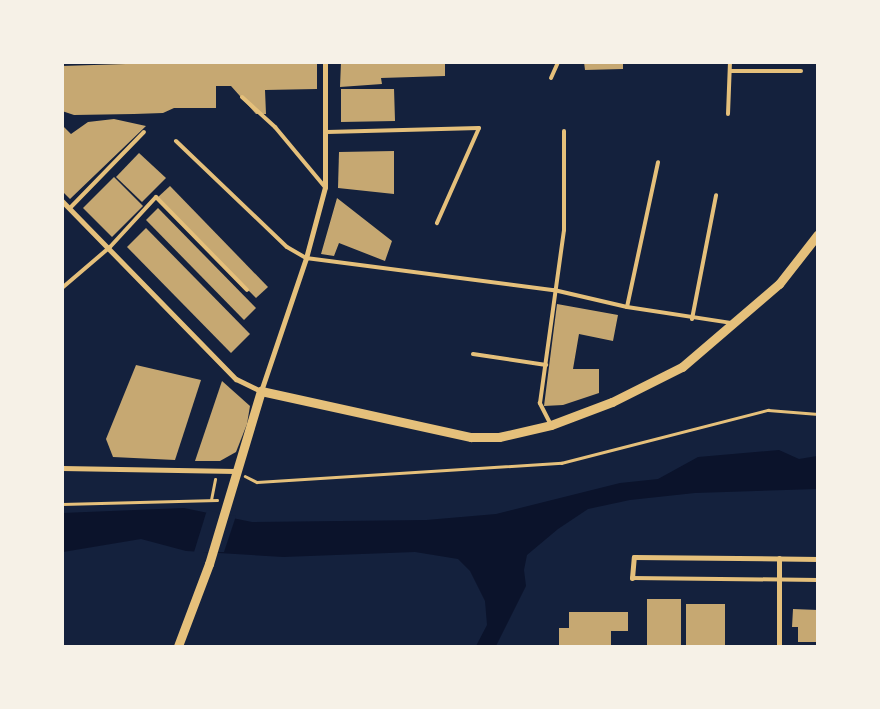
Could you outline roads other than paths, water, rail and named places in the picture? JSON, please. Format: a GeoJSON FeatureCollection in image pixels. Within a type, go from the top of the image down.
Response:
{"type":"FeatureCollection","features":[{"type":"Feature","properties":{"kind":"street"},"geometry":{"type":"LineString","coordinates":[[178,646],[209,564],[235,471],[306,258],[325,187],[325,62]]}},
{"type":"Feature","properties":{"kind":"street"},"geometry":{"type":"LineString","coordinates":[[62,201],[110,247],[236,379],[261,391],[471,437],[499,437],[551,425],[658,381],[682,367],[735,324],[779,284],[817,235]]}},
{"type":"Feature","properties":{"kind":"street"},"geometry":{"type":"LineString","coordinates":[[62,468],[103,465],[218,468],[235,471]]}},
{"type":"Feature","properties":{"kind":"street"},"geometry":{"type":"LineString","coordinates":[[632,578],[634,557],[818,559]]}},
{"type":"Feature","properties":{"kind":"street"},"geometry":{"type":"LineString","coordinates":[[779,558],[779,646]]}},
{"type":"Feature","properties":{"kind":"lane"},"geometry":{"type":"LineString","coordinates":[[551,78],[558,62]]}},
{"type":"Feature","properties":{"kind":"lane"},"geometry":{"type":"LineString","coordinates":[[728,114],[730,62]]}},
{"type":"Feature","properties":{"kind":"lane"},"geometry":{"type":"LineString","coordinates":[[730,70],[801,70]]}},
{"type":"Feature","properties":{"kind":"lane"},"geometry":{"type":"LineString","coordinates":[[242,97],[275,127],[325,187]]}},
{"type":"Feature","properties":{"kind":"lane"},"geometry":{"type":"LineString","coordinates":[[326,132],[479,128],[437,223]]}},
{"type":"Feature","properties":{"kind":"lane"},"geometry":{"type":"LineString","coordinates":[[70,208],[144,132]]}},
{"type":"Feature","properties":{"kind":"lane"},"geometry":{"type":"LineString","coordinates":[[551,425],[540,403],[554,290],[564,230],[564,132]]}},
{"type":"Feature","properties":{"kind":"lane"},"geometry":{"type":"LineString","coordinates":[[176,141],[287,247],[306,258],[554,290],[627,307],[735,324]]}},
{"type":"Feature","properties":{"kind":"lane"},"geometry":{"type":"LineString","coordinates":[[627,307],[658,162]]}},
{"type":"Feature","properties":{"kind":"lane"},"geometry":{"type":"LineString","coordinates":[[692,318],[716,196]]}},
{"type":"Feature","properties":{"kind":"lane"},"geometry":{"type":"LineString","coordinates":[[62,288],[110,247],[156,197],[247,290]]}},
{"type":"Feature","properties":{"kind":"lane"},"geometry":{"type":"LineString","coordinates":[[473,354],[546,365]]}},
{"type":"Feature","properties":{"kind":"lane"},"geometry":{"type":"LineString","coordinates":[[632,578],[818,580]]}},
{"type":"Feature","properties":{"kind":"water"},"geometry":{"type":"Polygon","coordinates":[[[779,450],[799,459],[817,456],[817,489],[695,493],[630,500],[588,509],[558,529],[527,555],[524,570],[526,586],[496,646],[476,646],[487,625],[485,601],[470,571],[458,559],[415,552],[283,557],[186,551],[141,539],[63,552],[62,513],[184,508],[252,522],[426,520],[496,514],[620,483],[658,479],[698,457],[779,450]]]}}]}
